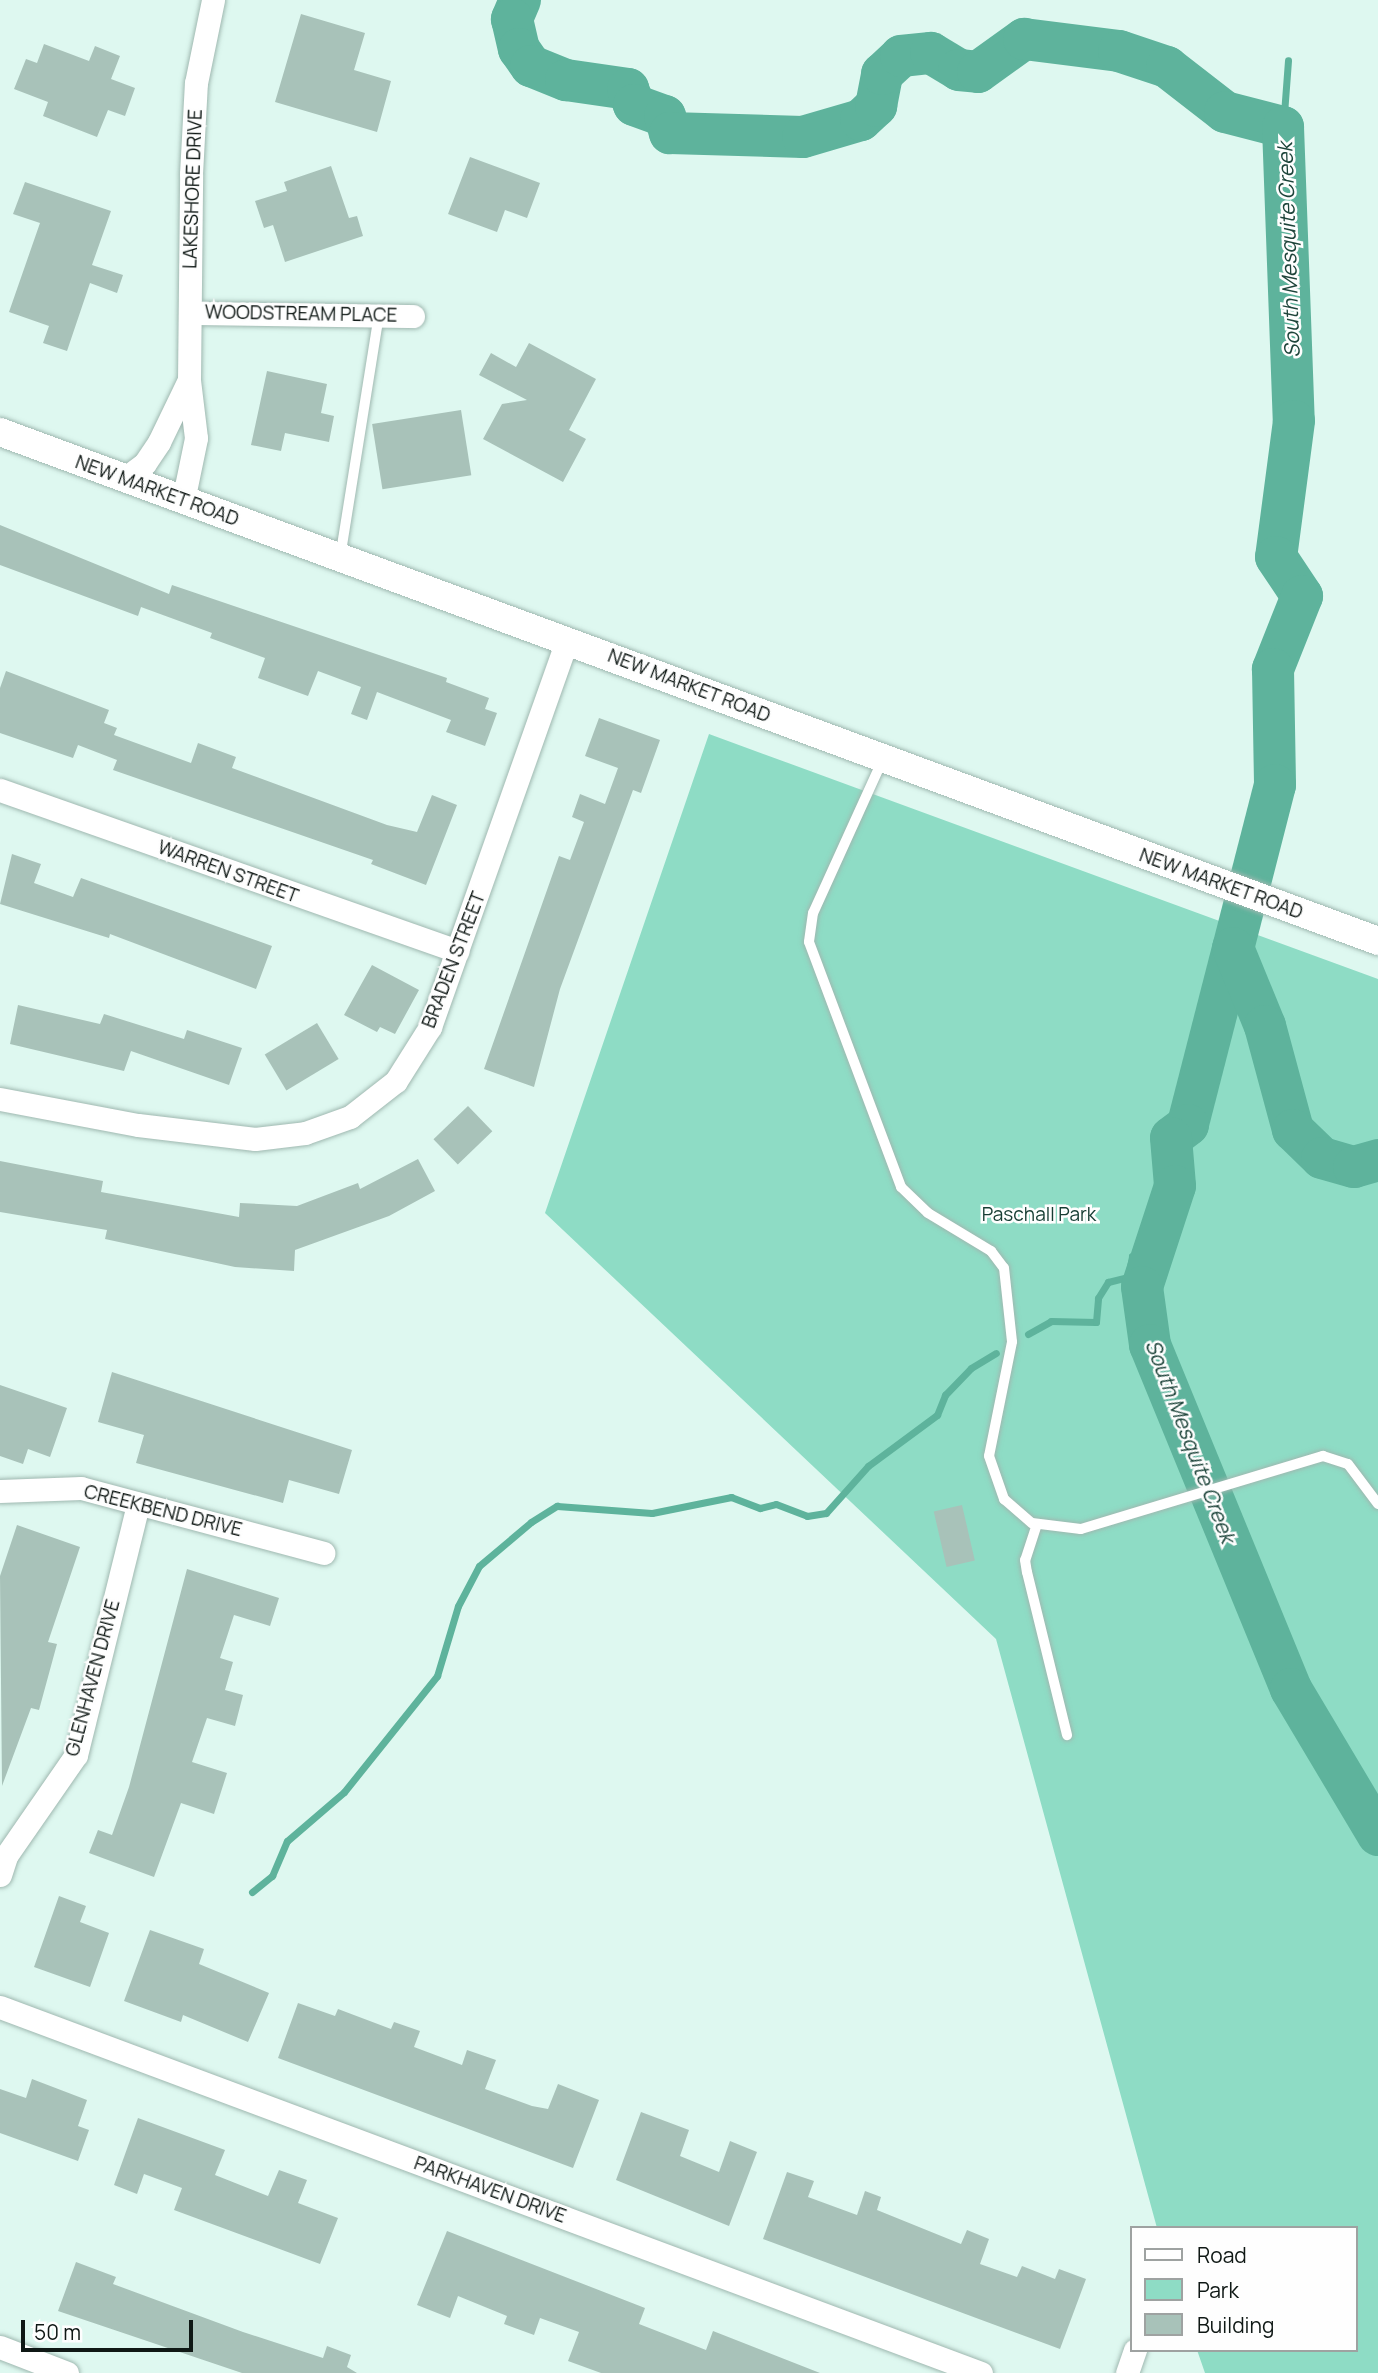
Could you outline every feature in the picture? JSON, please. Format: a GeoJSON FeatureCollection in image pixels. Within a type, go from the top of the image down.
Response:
{"type":"FeatureCollection","features":[{"type":"Feature","properties":{"kind":"street","name":"LAKESHORE DRIVE"},"geometry":{"type":"LineString","coordinates":[[183,501],[196,438],[188,380],[196,83],[213,0]]}},
{"type":"Feature","properties":{"kind":"street","name":"WOODSTREAM PLACE"},"geometry":{"type":"LineString","coordinates":[[190,313],[413,316]]}},
{"type":"Feature","properties":{"kind":"street","name":"LAKESHORE DRIVE"},"geometry":{"type":"LineString","coordinates":[[124,478],[145,463],[159,442],[188,380]]}},
{"type":"Feature","properties":{"kind":"street","name":"NEW MARKET ROAD"},"geometry":{"type":"LineString","coordinates":[[0,432],[1378,941]]}},
{"type":"Feature","properties":{"kind":"street","name":"BRADEN STREET"},"geometry":{"type":"LineString","coordinates":[[0,1099],[138,1125],[255,1139],[305,1133],[350,1118],[396,1081],[430,1027],[567,640]]}},
{"type":"Feature","properties":{"kind":"street","name":"WARREN STREET"},"geometry":{"type":"LineString","coordinates":[[0,790],[458,951]]}},
{"type":"Feature","properties":{"kind":"street","name":"CREEKBEND DRIVE"},"geometry":{"type":"LineString","coordinates":[[0,1491],[81,1488],[324,1553]]}},
{"type":"Feature","properties":{"kind":"street","name":"GLENHAVEN DRIVE"},"geometry":{"type":"LineString","coordinates":[[0,1875],[6,1847],[76,1755],[138,1504]]}},
{"type":"Feature","properties":{"kind":"street","name":"PARKHAVEN DRIVE"},"geometry":{"type":"LineString","coordinates":[[0,2007],[981,2373]]}},
{"type":"Feature","properties":{"kind":"street"},"geometry":{"type":"LineString","coordinates":[[0,2347],[67,2373]]}},
{"type":"Feature","properties":{"kind":"street"},"geometry":{"type":"LineString","coordinates":[[1128,2373],[1134,2352]]}},
{"type":"Feature","properties":{"kind":"lane"},"geometry":{"type":"LineString","coordinates":[[340,558],[379,315]]}},
{"type":"Feature","properties":{"kind":"lane"},"geometry":{"type":"LineString","coordinates":[[883,759],[813,914],[809,942],[901,1187],[929,1213],[991,1251],[1004,1268],[1012,1342],[989,1456],[1004,1499],[1037,1524],[1065,1531],[1100,1526],[1323,1456],[1349,1464],[1378,1504]]}},
{"type":"Feature","properties":{"kind":"lane"},"geometry":{"type":"LineString","coordinates":[[1037,1524],[1025,1560],[1067,1735]]}},
{"type":"Feature","properties":{"kind":"green space","name":"Paschall Park"},"geometry":{"type":"Polygon","coordinates":[[[709,734],[1378,979],[1378,2373],[1205,2373],[1198,2352],[1357,2352],[1357,2226],[1156,2226],[996,1639],[545,1213],[709,734]]]}},
{"type":"Feature","properties":{"kind":"building"},"geometry":{"type":"Polygon","coordinates":[[[301,14],[365,33],[354,70],[391,81],[377,132],[275,102],[301,14]]]}},
{"type":"Feature","properties":{"kind":"building"},"geometry":{"type":"Polygon","coordinates":[[[44,44],[89,61],[95,46],[120,56],[111,79],[135,88],[125,116],[108,110],[97,137],[43,116],[48,102],[14,89],[26,59],[37,63],[44,44]]]}},
{"type":"Feature","properties":{"kind":"building"},"geometry":{"type":"Polygon","coordinates":[[[470,157],[540,183],[527,218],[505,210],[497,232],[448,214],[470,157]]]}},
{"type":"Feature","properties":{"kind":"building"},"geometry":{"type":"Polygon","coordinates":[[[331,166],[349,218],[357,216],[363,236],[285,262],[273,225],[264,228],[255,201],[287,191],[284,182],[331,166]]]}},
{"type":"Feature","properties":{"kind":"building"},"geometry":{"type":"Polygon","coordinates":[[[25,182],[111,211],[92,265],[123,275],[117,293],[90,283],[67,351],[43,343],[49,326],[9,312],[40,223],[13,214],[25,182]]]}},
{"type":"Feature","properties":{"kind":"building"},"geometry":{"type":"Polygon","coordinates":[[[529,343],[596,379],[569,430],[586,439],[563,482],[483,439],[502,404],[527,400],[479,375],[491,353],[516,367],[529,343]]]}},
{"type":"Feature","properties":{"kind":"building"},"geometry":{"type":"Polygon","coordinates":[[[267,371],[327,384],[321,413],[334,416],[329,442],[285,433],[281,451],[251,445],[267,371]]]}},
{"type":"Feature","properties":{"kind":"building"},"geometry":{"type":"Polygon","coordinates":[[[461,410],[471,475],[382,489],[372,424],[461,410]]]}},
{"type":"Feature","properties":{"kind":"building"},"geometry":{"type":"Polygon","coordinates":[[[0,525],[169,594],[172,585],[447,678],[446,682],[489,698],[485,709],[497,713],[485,746],[446,732],[451,720],[377,692],[367,720],[351,714],[361,687],[318,671],[308,696],[258,678],[265,658],[210,638],[212,633],[141,607],[138,616],[0,565],[0,525]]]}},
{"type":"Feature","properties":{"kind":"building"},"geometry":{"type":"Polygon","coordinates":[[[6,671],[109,710],[104,723],[117,728],[114,735],[191,763],[198,743],[236,757],[232,768],[387,825],[417,832],[432,795],[457,805],[426,885],[371,864],[373,860],[113,770],[117,760],[78,745],[73,758],[0,733],[0,688],[6,671]]]}},
{"type":"Feature","properties":{"kind":"building"},"geometry":{"type":"Polygon","coordinates":[[[599,718],[660,740],[641,793],[633,790],[560,989],[534,1087],[484,1069],[559,856],[570,860],[584,822],[572,817],[580,794],[605,804],[618,768],[585,756],[599,718]]]}},
{"type":"Feature","properties":{"kind":"building"},"geometry":{"type":"Polygon","coordinates":[[[12,854],[41,864],[34,883],[73,897],[81,878],[272,946],[256,989],[110,934],[109,938],[0,904],[12,854]]]}},
{"type":"Feature","properties":{"kind":"building"},"geometry":{"type":"Polygon","coordinates":[[[372,965],[419,990],[395,1034],[380,1027],[377,1032],[344,1015],[372,965]]]}},
{"type":"Feature","properties":{"kind":"building"},"geometry":{"type":"Polygon","coordinates":[[[18,1005],[100,1024],[104,1014],[184,1039],[187,1030],[242,1048],[229,1085],[131,1051],[124,1071],[10,1044],[18,1005]]]}},
{"type":"Feature","properties":{"kind":"building"},"geometry":{"type":"Polygon","coordinates":[[[317,1023],[339,1059],[286,1090],[265,1054],[317,1023]]]}},
{"type":"Feature","properties":{"kind":"building"},"geometry":{"type":"Polygon","coordinates":[[[468,1106],[492,1131],[458,1165],[433,1139],[468,1106]]]}},
{"type":"Feature","properties":{"kind":"building"},"geometry":{"type":"Polygon","coordinates":[[[418,1159],[435,1191],[389,1216],[295,1250],[294,1271],[235,1267],[105,1239],[107,1230],[0,1212],[0,1161],[103,1181],[101,1192],[239,1217],[240,1203],[297,1206],[358,1183],[360,1189],[418,1159]]]}},
{"type":"Feature","properties":{"kind":"building"},"geometry":{"type":"Polygon","coordinates":[[[112,1372],[352,1450],[339,1494],[289,1480],[283,1503],[136,1463],[144,1435],[98,1422],[112,1372]]]}},
{"type":"Feature","properties":{"kind":"building"},"geometry":{"type":"Polygon","coordinates":[[[0,1385],[67,1408],[50,1457],[28,1449],[23,1464],[0,1456],[0,1385]]]}},
{"type":"Feature","properties":{"kind":"building"},"geometry":{"type":"Polygon","coordinates":[[[962,1505],[975,1561],[947,1567],[934,1512],[962,1505]]]}},
{"type":"Feature","properties":{"kind":"building"},"geometry":{"type":"Polygon","coordinates":[[[17,1525],[80,1547],[48,1642],[57,1644],[39,1710],[31,1708],[2,1786],[0,1576],[17,1525]]]}},
{"type":"Feature","properties":{"kind":"building"},"geometry":{"type":"Polygon","coordinates":[[[187,1569],[279,1598],[270,1626],[234,1615],[220,1658],[233,1662],[225,1690],[243,1695],[235,1726],[207,1718],[192,1762],[227,1773],[214,1814],[181,1803],[154,1877],[89,1853],[98,1830],[112,1835],[129,1787],[187,1569]]]}},
{"type":"Feature","properties":{"kind":"building"},"geometry":{"type":"Polygon","coordinates":[[[59,1896],[86,1906],[80,1922],[109,1933],[90,1987],[34,1967],[59,1896]]]}},
{"type":"Feature","properties":{"kind":"building"},"geometry":{"type":"Polygon","coordinates":[[[150,1930],[204,1949],[199,1964],[269,1993],[248,2042],[183,2015],[181,2022],[124,2001],[150,1930]]]}},
{"type":"Feature","properties":{"kind":"building"},"geometry":{"type":"Polygon","coordinates":[[[298,2003],[335,2016],[338,2009],[391,2029],[394,2022],[420,2031],[414,2047],[462,2065],[467,2050],[496,2060],[485,2089],[532,2106],[548,2109],[558,2084],[599,2100],[573,2168],[278,2058],[298,2003]]]}},
{"type":"Feature","properties":{"kind":"building"},"geometry":{"type":"Polygon","coordinates":[[[32,2079],[87,2100],[78,2126],[89,2130],[78,2161],[0,2133],[0,2089],[26,2098],[32,2079]]]}},
{"type":"Feature","properties":{"kind":"building"},"geometry":{"type":"Polygon","coordinates":[[[641,2112],[689,2130],[680,2156],[719,2172],[730,2141],[757,2152],[729,2226],[616,2180],[641,2112]]]}},
{"type":"Feature","properties":{"kind":"building"},"geometry":{"type":"Polygon","coordinates":[[[138,2118],[225,2150],[215,2175],[268,2196],[279,2170],[307,2180],[298,2203],[338,2218],[320,2264],[174,2210],[182,2188],[144,2174],[137,2194],[114,2185],[138,2118]]]}},
{"type":"Feature","properties":{"kind":"building"},"geometry":{"type":"Polygon","coordinates":[[[787,2172],[814,2181],[808,2197],[857,2215],[865,2191],[881,2197],[877,2210],[961,2244],[967,2230],[989,2239],[980,2264],[1017,2277],[1022,2266],[1055,2279],[1059,2269],[1086,2279],[1060,2349],[763,2239],[787,2172]]]}},
{"type":"Feature","properties":{"kind":"building"},"geometry":{"type":"Polygon","coordinates":[[[447,2231],[645,2308],[639,2324],[706,2350],[713,2331],[820,2373],[601,2373],[568,2361],[579,2332],[540,2318],[534,2335],[504,2324],[507,2316],[458,2296],[450,2318],[417,2305],[447,2231]]]}},
{"type":"Feature","properties":{"kind":"building"},"geometry":{"type":"Polygon","coordinates":[[[76,2262],[116,2277],[113,2284],[243,2332],[323,2358],[327,2346],[351,2355],[347,2367],[357,2373],[242,2373],[58,2311],[76,2262]]]}},
{"type":"Feature","properties":{"kind":"waterway","name":"South Mesquite Creek"},"geometry":{"type":"LineString","coordinates":[[520,0],[512,19],[519,49],[531,66],[566,80],[628,89],[634,105],[665,116],[670,133],[803,137],[861,120],[876,106],[882,74],[901,56],[931,53],[959,70],[978,72],[1024,39],[1119,51],[1167,67],[1225,112],[1283,127],[1294,421],[1276,557],[1302,596],[1273,669],[1275,785],[1188,1125],[1171,1138],[1175,1186],[1142,1287],[1150,1345],[1291,1689],[1378,1835]]}},
{"type":"Feature","properties":{"kind":"waterway"},"geometry":{"type":"LineString","coordinates":[[1283,127],[1288,60]]}},
{"type":"Feature","properties":{"kind":"waterway","name":"South Mesquite Creek"},"geometry":{"type":"LineString","coordinates":[[1233,948],[1265,1026],[1293,1130],[1322,1158],[1354,1167],[1378,1160]]}},
{"type":"Feature","properties":{"kind":"waterway"},"geometry":{"type":"LineString","coordinates":[[1028,1334],[1051,1321],[1096,1322],[1098,1298],[1108,1282],[1128,1277],[1132,1256],[1155,1246]]}},
{"type":"Feature","properties":{"kind":"waterway"},"geometry":{"type":"LineString","coordinates":[[252,1892],[272,1876],[287,1841],[344,1792],[437,1676],[458,1606],[479,1566],[531,1522],[557,1506],[652,1513],[731,1497],[760,1508],[776,1504],[807,1516],[826,1513],[868,1466],[937,1415],[945,1395],[971,1368],[996,1353]]}}]}
